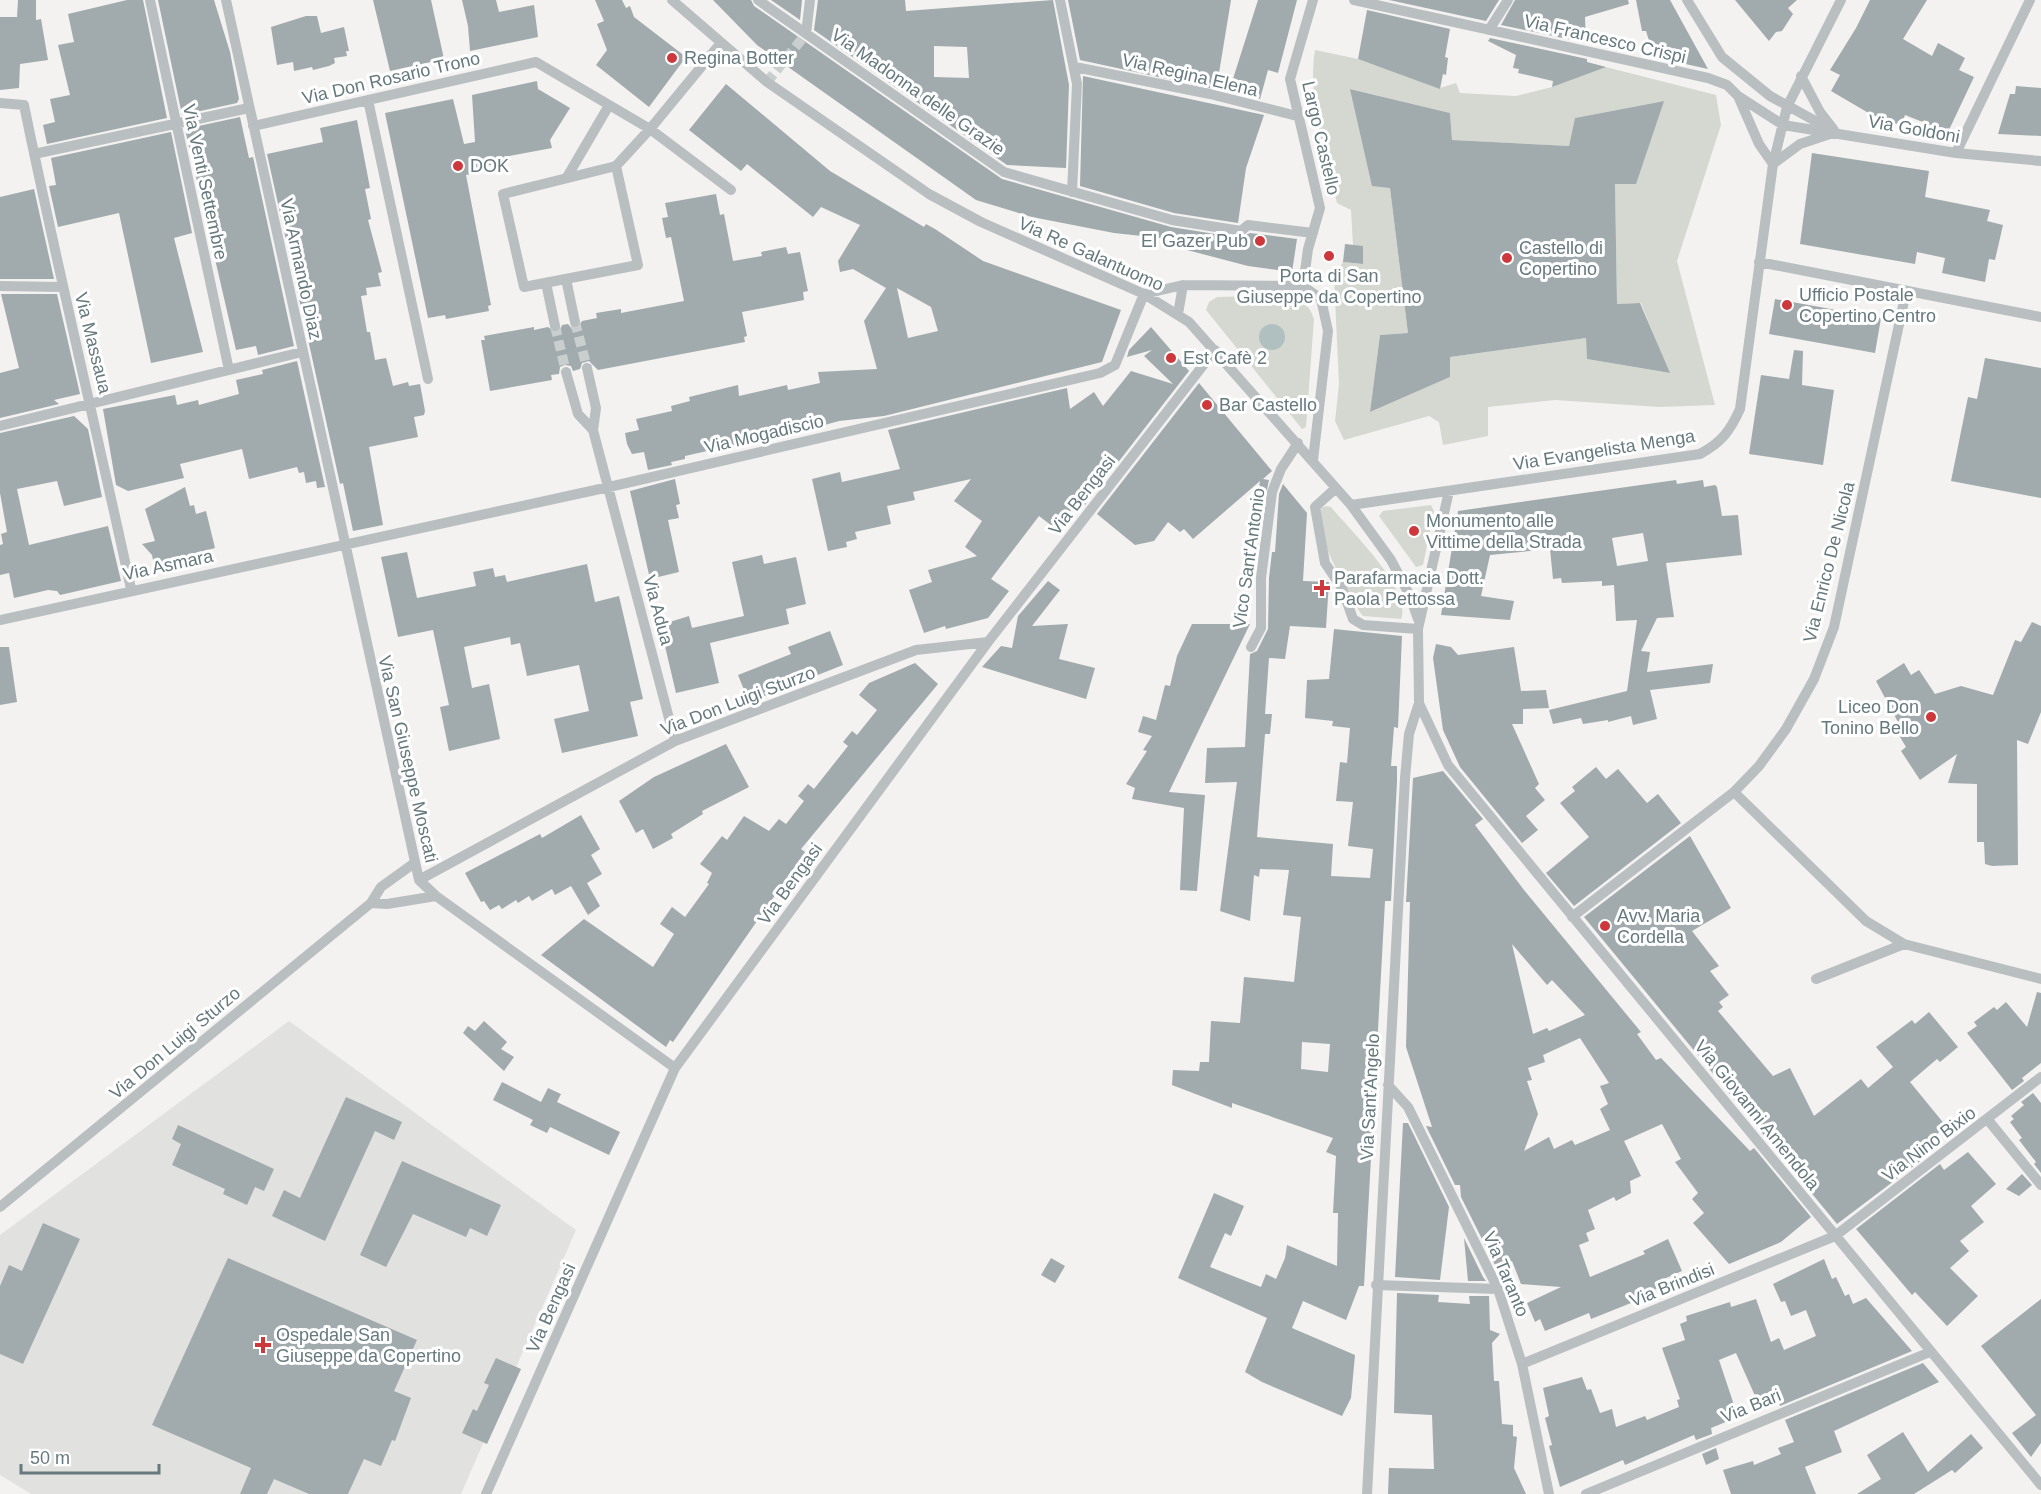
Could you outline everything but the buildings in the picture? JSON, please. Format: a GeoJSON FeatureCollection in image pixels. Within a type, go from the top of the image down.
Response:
{"type":"FeatureCollection","features":[{"type":"Feature","properties":{"kind":"street","name":"Via Venti Settembre"},"geometry":{"type":"LineString","coordinates":[[150,0],[229,370]]}},
{"type":"Feature","properties":{"kind":"street","name":"Via Armando Diaz"},"geometry":{"type":"LineString","coordinates":[[226,0],[343,544]]}},
{"type":"Feature","properties":{"kind":"street","name":"Via Re Galantuomo"},"geometry":{"type":"LineString","coordinates":[[672,0],[720,44],[817,119],[929,194],[981,222],[1144,294],[1189,322],[1351,505],[1391,560],[1410,596],[1418,624]]}},
{"type":"Feature","properties":{"kind":"street","name":"Via Madonna delle Grazie"},"geometry":{"type":"LineString","coordinates":[[758,0],[1004,172],[1172,220],[1241,231],[1248,225],[1313,233]]}},
{"type":"Feature","properties":{"kind":"street"},"geometry":{"type":"LineString","coordinates":[[806,34],[810,0]]}},
{"type":"Feature","properties":{"kind":"street"},"geometry":{"type":"LineString","coordinates":[[1060,0],[1075,67],[1077,122],[1072,192]]}},
{"type":"Feature","properties":{"kind":"street","name":"Largo Castello"},"geometry":{"type":"LineString","coordinates":[[1303,286],[1308,249],[1320,208],[1290,79],[1313,0]]}},
{"type":"Feature","properties":{"kind":"street"},"geometry":{"type":"LineString","coordinates":[[1489,30],[1508,0]]}},
{"type":"Feature","properties":{"kind":"street"},"geometry":{"type":"LineString","coordinates":[[1687,0],[1722,57],[1787,107],[1836,132]]}},
{"type":"Feature","properties":{"kind":"street","name":"Via Evangelista Menga"},"geometry":{"type":"LineString","coordinates":[[1351,505],[1700,454],[1719,444],[1731,430],[1740,409],[1773,164],[1787,107],[1841,0]]}},
{"type":"Feature","properties":{"kind":"street"},"geometry":{"type":"LineString","coordinates":[[1956,153],[2030,0]]}},
{"type":"Feature","properties":{"kind":"street","name":"Via Francesco Crispi"},"geometry":{"type":"LineString","coordinates":[[1361,1],[1708,78],[1727,85],[1738,96],[1783,125]]}},
{"type":"Feature","properties":{"kind":"street"},"geometry":{"type":"LineString","coordinates":[[616,166],[638,265],[524,286],[503,194],[616,166],[650,129],[720,44]]}},
{"type":"Feature","properties":{"kind":"street","name":"Via Don Rosario Trono"},"geometry":{"type":"LineString","coordinates":[[253,126],[536,62],[608,107]]}},
{"type":"Feature","properties":{"kind":"street","name":"Via Regina Elena"},"geometry":{"type":"LineString","coordinates":[[1075,67],[1210,94],[1297,116]]}},
{"type":"Feature","properties":{"kind":"street"},"geometry":{"type":"LineString","coordinates":[[1801,76],[1820,112],[1836,132]]}},
{"type":"Feature","properties":{"kind":"street"},"geometry":{"type":"LineString","coordinates":[[1738,96],[1759,144],[1773,164],[1800,144],[1836,132]]}},
{"type":"Feature","properties":{"kind":"street"},"geometry":{"type":"LineString","coordinates":[[368,100],[428,379]]}},
{"type":"Feature","properties":{"kind":"street","name":"Via Massaua"},"geometry":{"type":"LineString","coordinates":[[0,103],[24,105],[62,287],[91,405],[131,589]]}},
{"type":"Feature","properties":{"kind":"street"},"geometry":{"type":"LineString","coordinates":[[567,177],[608,107],[650,129],[731,190]]}},
{"type":"Feature","properties":{"kind":"street"},"geometry":{"type":"LineString","coordinates":[[34,154],[249,108]]}},
{"type":"Feature","properties":{"kind":"street","name":"Via Goldoni"},"geometry":{"type":"LineString","coordinates":[[1783,125],[1956,153],[2041,161]]}},
{"type":"Feature","properties":{"kind":"street"},"geometry":{"type":"LineString","coordinates":[[1759,262],[2041,317]]}},
{"type":"Feature","properties":{"kind":"street"},"geometry":{"type":"LineString","coordinates":[[566,279],[575,322]]}},
{"type":"Feature","properties":{"kind":"street"},"geometry":{"type":"LineString","coordinates":[[546,283],[555,326]]}},
{"type":"Feature","properties":{"kind":"street"},"geometry":{"type":"LineString","coordinates":[[1178,314],[1183,285]]}},
{"type":"Feature","properties":{"kind":"street"},"geometry":{"type":"LineString","coordinates":[[1144,294],[1183,285],[1303,286],[1321,299],[1328,331],[1313,460]]}},
{"type":"Feature","properties":{"kind":"street"},"geometry":{"type":"LineString","coordinates":[[0,286],[62,287]]}},
{"type":"Feature","properties":{"kind":"street","name":"Via Enrico De Nicola"},"geometry":{"type":"LineString","coordinates":[[1572,917],[1734,792],[1759,766],[1786,729],[1814,679],[1834,627],[1906,292]]}},
{"type":"Feature","properties":{"kind":"street","name":"Via Mogadiscio"},"geometry":{"type":"LineString","coordinates":[[343,544],[609,487],[1100,373],[1114,365],[1144,294]]}},
{"type":"Feature","properties":{"kind":"street","name":"Via Bengasi"},"geometry":{"type":"LineString","coordinates":[[486,1494],[675,1068],[988,642],[1215,350]]}},
{"type":"Feature","properties":{"kind":"street"},"geometry":{"type":"LineString","coordinates":[[0,426],[302,352]]}},
{"type":"Feature","properties":{"kind":"street"},"geometry":{"type":"LineString","coordinates":[[587,368],[596,408],[593,430]]}},
{"type":"Feature","properties":{"kind":"street"},"geometry":{"type":"LineString","coordinates":[[566,372],[578,414],[593,430]]}},
{"type":"Feature","properties":{"kind":"street","name":"Via Adua"},"geometry":{"type":"LineString","coordinates":[[593,430],[675,741]]}},
{"type":"Feature","properties":{"kind":"street","name":"Vico Sant'Antonio"},"geometry":{"type":"LineString","coordinates":[[1251,647],[1261,628],[1262,578],[1272,492],[1281,468],[1298,443]]}},
{"type":"Feature","properties":{"kind":"street"},"geometry":{"type":"LineString","coordinates":[[1336,488],[1315,507],[1325,563],[1342,588],[1353,619],[1364,625],[1418,624]]}},
{"type":"Feature","properties":{"kind":"street"},"geometry":{"type":"LineString","coordinates":[[1419,703],[1418,624],[1449,491]]}},
{"type":"Feature","properties":{"kind":"street","name":"Via Asmara"},"geometry":{"type":"LineString","coordinates":[[0,620],[131,589],[343,544]]}},
{"type":"Feature","properties":{"kind":"street","name":"Via San Giuseppe Moscati"},"geometry":{"type":"LineString","coordinates":[[343,544],[413,864],[419,880],[436,896],[675,1068]]}},
{"type":"Feature","properties":{"kind":"street","name":"Via Don Luigi Sturzo"},"geometry":{"type":"LineString","coordinates":[[419,880],[675,741],[916,650],[988,642]]}},
{"type":"Feature","properties":{"kind":"street","name":"Via Giovanni Amendola"},"geometry":{"type":"LineString","coordinates":[[1419,703],[1448,765],[2041,1485]]}},
{"type":"Feature","properties":{"kind":"street","name":"Via Sant'Angelo"},"geometry":{"type":"LineString","coordinates":[[1367,1494],[1376,1285],[1405,778],[1409,734],[1419,703]]}},
{"type":"Feature","properties":{"kind":"street"},"geometry":{"type":"LineString","coordinates":[[1734,792],[1866,921],[1904,944],[2041,979]]}},
{"type":"Feature","properties":{"kind":"street","name":"Via Don Luigi Sturzo"},"geometry":{"type":"LineString","coordinates":[[0,1207],[371,903],[381,887],[413,864]]}},
{"type":"Feature","properties":{"kind":"street"},"geometry":{"type":"LineString","coordinates":[[371,903],[387,904],[436,896]]}},
{"type":"Feature","properties":{"kind":"street"},"geometry":{"type":"LineString","coordinates":[[1816,979],[1904,944]]}},
{"type":"Feature","properties":{"kind":"street","name":"Via Nino Bixio"},"geometry":{"type":"LineString","coordinates":[[1835,1236],[2041,1077]]}},
{"type":"Feature","properties":{"kind":"street","name":"Via Taranto"},"geometry":{"type":"LineString","coordinates":[[1388,1085],[1408,1107],[1498,1289],[1522,1364],[1549,1494]]}},
{"type":"Feature","properties":{"kind":"street"},"geometry":{"type":"LineString","coordinates":[[1988,1120],[2041,1185]]}},
{"type":"Feature","properties":{"kind":"street","name":"Via Brindisi"},"geometry":{"type":"LineString","coordinates":[[1522,1364],[1835,1236]]}},
{"type":"Feature","properties":{"kind":"street"},"geometry":{"type":"LineString","coordinates":[[1376,1285],[1498,1289]]}},
{"type":"Feature","properties":{"kind":"street","name":"Via Bari"},"geometry":{"type":"LineString","coordinates":[[1586,1494],[1930,1352]]}},
{"type":"Feature","properties":{"kind":"shaded area"},"geometry":{"type":"Polygon","coordinates":[[[1315,50],[1358,59],[1440,88],[1456,83],[1460,93],[1516,96],[1552,87],[1594,64],[1716,95],[1721,125],[1677,261],[1715,405],[1659,407],[1555,400],[1488,407],[1488,436],[1443,445],[1439,422],[1429,416],[1344,440],[1335,421],[1339,384],[1334,277],[1343,262],[1362,264],[1363,247],[1353,245],[1351,210],[1337,203],[1319,127],[1313,69],[1315,50]],[[1351,89],[1390,188],[1408,333],[1380,335],[1370,412],[1450,377],[1450,357],[1586,338],[1587,359],[1669,373],[1641,303],[1617,304],[1615,184],[1663,101],[1575,118],[1569,146],[1452,140],[1450,113],[1351,89]]]}},
{"type":"Feature","properties":{"kind":"shaded area"},"geometry":{"type":"Polygon","coordinates":[[[1285,295],[1303,302],[1314,319],[1306,427],[1302,429],[1206,310],[1209,302],[1217,297],[1285,295]]]}},
{"type":"Feature","properties":{"kind":"shaded area"},"geometry":{"type":"Polygon","coordinates":[[[1272,324],[1281,328],[1285,337],[1281,346],[1272,350],[1263,346],[1259,337],[1263,328],[1272,324]]]}},
{"type":"Feature","properties":{"kind":"shaded area"},"geometry":{"type":"Polygon","coordinates":[[[1431,505],[1434,511],[1423,565],[1416,567],[1379,516],[1383,511],[1431,505]]]}},
{"type":"Feature","properties":{"kind":"shaded area"},"geometry":{"type":"Polygon","coordinates":[[[1331,507],[1389,577],[1398,592],[1402,607],[1401,619],[1363,616],[1359,611],[1332,560],[1321,532],[1321,508],[1331,507]]]}},
{"type":"Feature","properties":{"kind":"shaded area","name":"Ospedale San Giuseppe da Copertino"},"geometry":{"type":"Polygon","coordinates":[[[289,1021],[576,1230],[461,1494],[31,1494],[0,1475],[0,1235],[289,1021]]]}},
{"type":"Feature","properties":{"kind":"tunnel"},"geometry":{"type":"LineString","coordinates":[[767,82],[806,34]]}},
{"type":"Feature","properties":{"kind":"tunnel"},"geometry":{"type":"LineString","coordinates":[[575,322],[587,368]]}},
{"type":"Feature","properties":{"kind":"tunnel"},"geometry":{"type":"LineString","coordinates":[[555,326],[566,372]]}},
{"type":"Feature","properties":{"kind":"place","name":"Regina Botter"},"geometry":{"type":"Point","coordinates":[672,58]}},
{"type":"Feature","properties":{"kind":"place","name":"DOK"},"geometry":{"type":"Point","coordinates":[458,166]}},
{"type":"Feature","properties":{"kind":"place","name":"El Gazer Pub"},"geometry":{"type":"Point","coordinates":[1260,241]}},
{"type":"Feature","properties":{"kind":"place","name":"Porta di San Giuseppe da Copertino"},"geometry":{"type":"Point","coordinates":[1329,256]}},
{"type":"Feature","properties":{"kind":"place","name":"Castello di Copertino"},"geometry":{"type":"Point","coordinates":[1507,258]}},
{"type":"Feature","properties":{"kind":"place","name":"Ufficio Postale Copertino Centro"},"geometry":{"type":"Point","coordinates":[1787,305]}},
{"type":"Feature","properties":{"kind":"place","name":"Est Cafè 2"},"geometry":{"type":"Point","coordinates":[1171,358]}},
{"type":"Feature","properties":{"kind":"place","name":"Bar Castello"},"geometry":{"type":"Point","coordinates":[1207,405]}},
{"type":"Feature","properties":{"kind":"place","name":"Monumento alle Vittime della Strada"},"geometry":{"type":"Point","coordinates":[1414,531]}},
{"type":"Feature","properties":{"kind":"place","name":"Parafarmacia Dott. Paola Pettossa"},"geometry":{"type":"Point","coordinates":[1322,588]}},
{"type":"Feature","properties":{"kind":"place","name":"Liceo Don Tonino Bello"},"geometry":{"type":"Point","coordinates":[1931,717]}},
{"type":"Feature","properties":{"kind":"place","name":"Avv. Maria Cordella"},"geometry":{"type":"Point","coordinates":[1605,926]}},
{"type":"Feature","properties":{"kind":"place","name":"Ospedale San Giuseppe da Copertino"},"geometry":{"type":"Point","coordinates":[263,1345]}}]}
